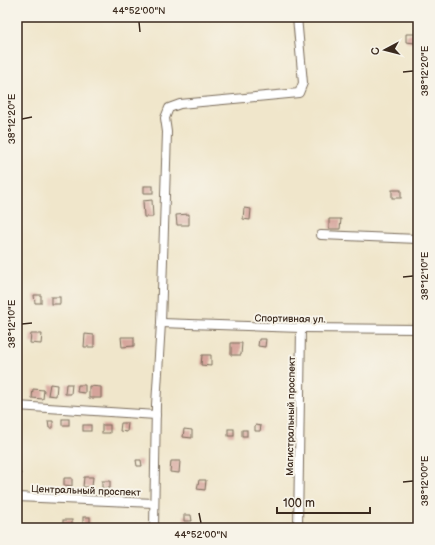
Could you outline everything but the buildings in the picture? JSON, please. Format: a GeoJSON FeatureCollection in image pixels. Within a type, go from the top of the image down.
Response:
{"type":"FeatureCollection","features":[{"type":"Feature","properties":{"kind":"street"},"geometry":{"type":"LineString","coordinates":[[154,528],[156,405],[161,324],[167,132],[165,118],[169,108],[180,104],[299,93],[303,83],[297,17]]}},
{"type":"Feature","properties":{"kind":"street"},"geometry":{"type":"LineString","coordinates":[[321,235],[418,239]]}},
{"type":"Feature","properties":{"kind":"street","name":"Спортивная ул."},"geometry":{"type":"LineString","coordinates":[[161,324],[301,328],[418,329]]}},
{"type":"Feature","properties":{"kind":"street","name":"Магистральный проспект"},"geometry":{"type":"LineString","coordinates":[[298,528],[301,328]]}},
{"type":"Feature","properties":{"kind":"street"},"geometry":{"type":"LineString","coordinates":[[17,406],[156,415]]}},
{"type":"Feature","properties":{"kind":"street","name":"Центральный проспект"},"geometry":{"type":"LineString","coordinates":[[17,497],[154,503]]}}]}
